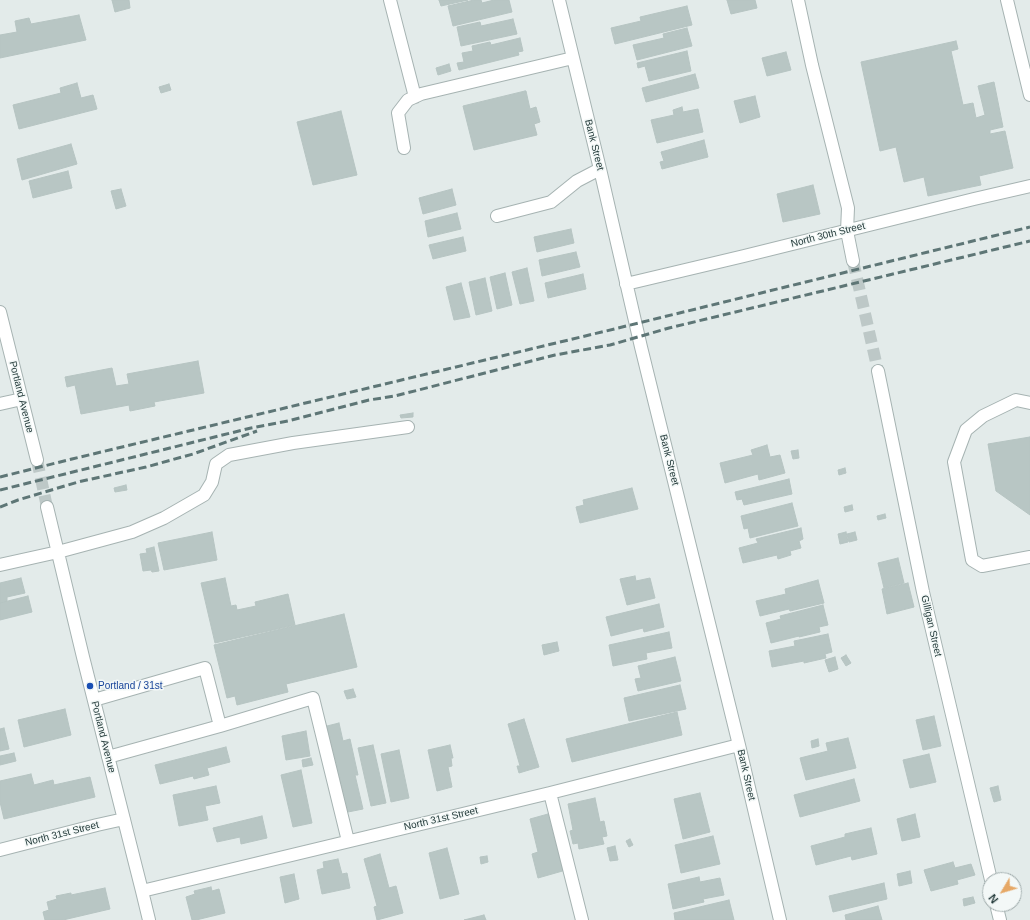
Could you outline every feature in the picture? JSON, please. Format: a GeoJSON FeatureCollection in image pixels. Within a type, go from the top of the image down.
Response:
{"type":"FeatureCollection","features":[{"type":"Feature","properties":{"kind":"street"},"geometry":{"type":"LineString","coordinates":[[390,0],[415,97]]}},
{"type":"Feature","properties":{"kind":"street","name":"Bank Street"},"geometry":{"type":"LineString","coordinates":[[559,0],[780,920]]}},
{"type":"Feature","properties":{"kind":"street"},"geometry":{"type":"LineString","coordinates":[[798,0],[812,65],[848,208],[847,231],[853,260]]}},
{"type":"Feature","properties":{"kind":"street"},"geometry":{"type":"LineString","coordinates":[[1007,0],[1030,94]]}},
{"type":"Feature","properties":{"kind":"street"},"geometry":{"type":"LineString","coordinates":[[404,148],[398,113],[408,100],[421,94],[573,58]]}},
{"type":"Feature","properties":{"kind":"street"},"geometry":{"type":"LineString","coordinates":[[497,216],[551,202],[577,181],[600,169]]}},
{"type":"Feature","properties":{"kind":"street","name":"North 30th Street"},"geometry":{"type":"LineString","coordinates":[[626,284],[1030,186]]}},
{"type":"Feature","properties":{"kind":"street","name":"Portland Avenue"},"geometry":{"type":"LineString","coordinates":[[0,312],[37,460]]}},
{"type":"Feature","properties":{"kind":"street","name":"Gilligan Street"},"geometry":{"type":"LineString","coordinates":[[878,371],[923,592],[989,872]]}},
{"type":"Feature","properties":{"kind":"street"},"geometry":{"type":"LineString","coordinates":[[0,404],[22,398]]}},
{"type":"Feature","properties":{"kind":"street"},"geometry":{"type":"LineString","coordinates":[[1030,403],[1016,400],[983,416],[966,430],[954,462],[972,560],[982,566],[1030,557]]}},
{"type":"Feature","properties":{"kind":"street"},"geometry":{"type":"LineString","coordinates":[[0,564],[58,552],[132,532],[164,518],[204,495],[212,482],[216,464],[229,455],[294,443],[408,427]]}},
{"type":"Feature","properties":{"kind":"street","name":"Portland Avenue"},"geometry":{"type":"LineString","coordinates":[[47,507],[148,920]]}},
{"type":"Feature","properties":{"kind":"street"},"geometry":{"type":"LineString","coordinates":[[94,700],[205,668],[220,726]]}},
{"type":"Feature","properties":{"kind":"street"},"geometry":{"type":"LineString","coordinates":[[108,757],[313,698],[348,841]]}},
{"type":"Feature","properties":{"kind":"street","name":"North 31st Street"},"geometry":{"type":"LineString","coordinates":[[142,891],[550,793],[739,745]]}},
{"type":"Feature","properties":{"kind":"street"},"geometry":{"type":"LineString","coordinates":[[550,793],[582,920]]}},
{"type":"Feature","properties":{"kind":"street","name":"North 31st Street"},"geometry":{"type":"LineString","coordinates":[[0,850],[97,825],[124,820]]}},
{"type":"Feature","properties":{"kind":"building"},"geometry":{"type":"Polygon","coordinates":[[[112,0],[129,0],[130,8],[115,12],[112,0]]]}},
{"type":"Feature","properties":{"kind":"building"},"geometry":{"type":"Polygon","coordinates":[[[439,0],[468,0],[441,6],[439,0]]]}},
{"type":"Feature","properties":{"kind":"building"},"geometry":{"type":"Polygon","coordinates":[[[474,0],[481,0],[482,3],[494,0],[509,0],[512,12],[453,26],[448,6],[474,0]]]}},
{"type":"Feature","properties":{"kind":"building"},"geometry":{"type":"Polygon","coordinates":[[[727,0],[755,0],[757,8],[731,14],[727,0]]]}},
{"type":"Feature","properties":{"kind":"building"},"geometry":{"type":"Polygon","coordinates":[[[687,6],[692,25],[615,44],[611,28],[641,21],[640,17],[687,6]]]}},
{"type":"Feature","properties":{"kind":"building"},"geometry":{"type":"Polygon","coordinates":[[[79,15],[86,40],[0,58],[0,35],[17,32],[15,21],[29,18],[31,24],[79,15]]]}},
{"type":"Feature","properties":{"kind":"building"},"geometry":{"type":"Polygon","coordinates":[[[513,19],[517,34],[461,46],[457,27],[480,22],[481,26],[513,19]]]}},
{"type":"Feature","properties":{"kind":"building"},"geometry":{"type":"Polygon","coordinates":[[[687,28],[692,46],[637,60],[633,45],[664,38],[663,34],[687,28]]]}},
{"type":"Feature","properties":{"kind":"building"},"geometry":{"type":"Polygon","coordinates":[[[520,38],[523,51],[518,52],[519,55],[459,70],[457,63],[464,62],[462,53],[473,51],[472,46],[490,42],[491,45],[520,38]]]}},
{"type":"Feature","properties":{"kind":"building"},"geometry":{"type":"Polygon","coordinates":[[[956,41],[958,49],[951,51],[963,105],[973,103],[976,118],[985,115],[978,86],[994,82],[1003,127],[990,130],[990,134],[1005,131],[1013,168],[979,176],[981,185],[928,196],[924,177],[904,182],[896,147],[880,151],[861,62],[956,41]]]}},
{"type":"Feature","properties":{"kind":"building"},"geometry":{"type":"Polygon","coordinates":[[[687,51],[691,71],[649,81],[645,66],[638,68],[637,63],[687,51]]]}},
{"type":"Feature","properties":{"kind":"building"},"geometry":{"type":"Polygon","coordinates":[[[786,52],[791,70],[767,76],[762,58],[786,52]]]}},
{"type":"Feature","properties":{"kind":"building"},"geometry":{"type":"Polygon","coordinates":[[[449,64],[451,71],[438,75],[436,68],[449,64]]]}},
{"type":"Feature","properties":{"kind":"building"},"geometry":{"type":"Polygon","coordinates":[[[695,74],[699,88],[646,102],[642,88],[695,74]]]}},
{"type":"Feature","properties":{"kind":"building"},"geometry":{"type":"Polygon","coordinates":[[[77,83],[81,98],[93,95],[97,109],[19,129],[13,105],[61,93],[60,88],[77,83]]]}},
{"type":"Feature","properties":{"kind":"building"},"geometry":{"type":"Polygon","coordinates":[[[169,84],[171,90],[161,93],[159,87],[169,84]]]}},
{"type":"Feature","properties":{"kind":"building"},"geometry":{"type":"Polygon","coordinates":[[[526,91],[530,109],[536,107],[540,122],[534,124],[537,135],[474,150],[463,106],[526,91]]]}},
{"type":"Feature","properties":{"kind":"building"},"geometry":{"type":"Polygon","coordinates":[[[755,96],[760,117],[740,123],[734,101],[755,96]]]}},
{"type":"Feature","properties":{"kind":"building"},"geometry":{"type":"Polygon","coordinates":[[[682,107],[683,112],[698,109],[703,132],[657,143],[651,120],[674,115],[673,110],[682,107]]]}},
{"type":"Feature","properties":{"kind":"building"},"geometry":{"type":"Polygon","coordinates":[[[341,111],[357,175],[313,185],[297,122],[341,111]]]}},
{"type":"Feature","properties":{"kind":"building"},"geometry":{"type":"Polygon","coordinates":[[[704,140],[708,157],[662,169],[660,162],[664,161],[661,152],[704,140]]]}},
{"type":"Feature","properties":{"kind":"building"},"geometry":{"type":"Polygon","coordinates":[[[71,144],[77,164],[22,180],[17,159],[71,144]]]}},
{"type":"Feature","properties":{"kind":"building"},"geometry":{"type":"Polygon","coordinates":[[[68,171],[72,188],[33,198],[29,181],[68,171]]]}},
{"type":"Feature","properties":{"kind":"building"},"geometry":{"type":"Polygon","coordinates":[[[813,185],[820,214],[783,222],[777,194],[813,185]]]}},
{"type":"Feature","properties":{"kind":"building"},"geometry":{"type":"Polygon","coordinates":[[[121,189],[126,206],[116,209],[111,191],[121,189]]]}},
{"type":"Feature","properties":{"kind":"building"},"geometry":{"type":"Polygon","coordinates":[[[452,189],[456,205],[423,214],[419,198],[452,189]]]}},
{"type":"Feature","properties":{"kind":"building"},"geometry":{"type":"Polygon","coordinates":[[[457,213],[461,229],[428,237],[425,221],[457,213]]]}},
{"type":"Feature","properties":{"kind":"building"},"geometry":{"type":"Polygon","coordinates":[[[571,229],[574,243],[537,252],[534,237],[571,229]]]}},
{"type":"Feature","properties":{"kind":"building"},"geometry":{"type":"Polygon","coordinates":[[[463,237],[466,251],[433,259],[429,245],[463,237]]]}},
{"type":"Feature","properties":{"kind":"building"},"geometry":{"type":"Polygon","coordinates":[[[576,252],[580,267],[542,276],[539,260],[576,252]]]}},
{"type":"Feature","properties":{"kind":"building"},"geometry":{"type":"Polygon","coordinates":[[[527,268],[534,301],[520,304],[512,272],[527,268]]]}},
{"type":"Feature","properties":{"kind":"building"},"geometry":{"type":"Polygon","coordinates":[[[505,273],[512,305],[497,309],[490,277],[505,273]]]}},
{"type":"Feature","properties":{"kind":"building"},"geometry":{"type":"Polygon","coordinates":[[[583,274],[586,289],[548,298],[545,283],[583,274]]]}},
{"type":"Feature","properties":{"kind":"building"},"geometry":{"type":"Polygon","coordinates":[[[485,278],[492,311],[476,315],[469,282],[485,278]]]}},
{"type":"Feature","properties":{"kind":"building"},"geometry":{"type":"Polygon","coordinates":[[[461,283],[470,317],[454,320],[446,287],[461,283]]]}},
{"type":"Feature","properties":{"kind":"building"},"geometry":{"type":"Polygon","coordinates":[[[198,361],[204,393],[154,402],[155,406],[130,411],[129,405],[81,414],[75,385],[67,387],[65,377],[112,368],[116,386],[129,384],[127,374],[198,361]]]}},
{"type":"Feature","properties":{"kind":"building"},"geometry":{"type":"Polygon","coordinates":[[[413,413],[413,417],[401,418],[400,415],[413,413]]]}},
{"type":"Feature","properties":{"kind":"building"},"geometry":{"type":"Polygon","coordinates":[[[1030,437],[1030,515],[996,491],[988,444],[1030,437]]]}},
{"type":"Feature","properties":{"kind":"building"},"geometry":{"type":"Polygon","coordinates":[[[767,445],[770,457],[780,455],[785,473],[759,480],[758,474],[725,483],[720,463],[753,455],[751,450],[767,445]]]}},
{"type":"Feature","properties":{"kind":"building"},"geometry":{"type":"Polygon","coordinates":[[[798,450],[799,458],[793,459],[791,451],[798,450]]]}},
{"type":"Feature","properties":{"kind":"building"},"geometry":{"type":"Polygon","coordinates":[[[845,468],[846,473],[839,475],[838,470],[845,468]]]}},
{"type":"Feature","properties":{"kind":"building"},"geometry":{"type":"Polygon","coordinates":[[[789,479],[792,494],[744,505],[742,499],[737,500],[735,492],[789,479]]]}},
{"type":"Feature","properties":{"kind":"building"},"geometry":{"type":"Polygon","coordinates":[[[126,485],[127,490],[115,492],[114,488],[126,485]]]}},
{"type":"Feature","properties":{"kind":"building"},"geometry":{"type":"Polygon","coordinates":[[[632,488],[638,509],[580,523],[576,507],[584,505],[583,500],[632,488]]]}},
{"type":"Feature","properties":{"kind":"building"},"geometry":{"type":"Polygon","coordinates":[[[792,503],[798,526],[750,538],[748,528],[744,529],[741,516],[792,503]]]}},
{"type":"Feature","properties":{"kind":"building"},"geometry":{"type":"Polygon","coordinates":[[[852,505],[853,510],[845,512],[844,507],[852,505]]]}},
{"type":"Feature","properties":{"kind":"building"},"geometry":{"type":"Polygon","coordinates":[[[885,514],[886,518],[878,520],[877,516],[885,514]]]}},
{"type":"Feature","properties":{"kind":"building"},"geometry":{"type":"Polygon","coordinates":[[[801,528],[803,539],[799,541],[801,548],[790,551],[791,555],[778,559],[777,555],[743,563],[739,548],[758,543],[756,539],[801,528]]]}},
{"type":"Feature","properties":{"kind":"building"},"geometry":{"type":"Polygon","coordinates":[[[212,532],[217,560],[164,570],[158,543],[212,532]]]}},
{"type":"Feature","properties":{"kind":"building"},"geometry":{"type":"Polygon","coordinates":[[[846,532],[848,542],[840,544],[838,534],[846,532]]]}},
{"type":"Feature","properties":{"kind":"building"},"geometry":{"type":"Polygon","coordinates":[[[855,532],[857,540],[849,542],[847,534],[855,532]]]}},
{"type":"Feature","properties":{"kind":"building"},"geometry":{"type":"Polygon","coordinates":[[[154,547],[159,571],[143,571],[140,554],[147,553],[146,549],[154,547]]]}},
{"type":"Feature","properties":{"kind":"building"},"geometry":{"type":"Polygon","coordinates":[[[898,558],[904,583],[884,588],[878,563],[898,558]]]}},
{"type":"Feature","properties":{"kind":"building"},"geometry":{"type":"Polygon","coordinates":[[[635,576],[636,581],[650,578],[655,598],[627,605],[620,579],[635,576]]]}},
{"type":"Feature","properties":{"kind":"building"},"geometry":{"type":"Polygon","coordinates":[[[21,578],[25,593],[7,597],[7,601],[0,603],[0,583],[21,578]]]}},
{"type":"Feature","properties":{"kind":"building"},"geometry":{"type":"Polygon","coordinates":[[[225,578],[231,606],[236,605],[237,610],[256,606],[255,602],[288,594],[295,625],[215,643],[201,583],[225,578]]]}},
{"type":"Feature","properties":{"kind":"building"},"geometry":{"type":"Polygon","coordinates":[[[818,580],[824,603],[760,616],[756,601],[786,594],[785,589],[818,580]]]}},
{"type":"Feature","properties":{"kind":"building"},"geometry":{"type":"Polygon","coordinates":[[[908,583],[914,607],[887,614],[882,589],[908,583]]]}},
{"type":"Feature","properties":{"kind":"building"},"geometry":{"type":"Polygon","coordinates":[[[28,596],[32,612],[0,620],[0,603],[28,596]]]}},
{"type":"Feature","properties":{"kind":"building"},"geometry":{"type":"Polygon","coordinates":[[[659,604],[664,627],[644,632],[643,628],[611,636],[606,617],[659,604]]]}},
{"type":"Feature","properties":{"kind":"building"},"geometry":{"type":"Polygon","coordinates":[[[823,605],[828,625],[819,627],[820,632],[771,643],[766,623],[781,619],[780,616],[823,605]]]}},
{"type":"Feature","properties":{"kind":"building"},"geometry":{"type":"Polygon","coordinates":[[[344,614],[357,667],[286,684],[288,692],[237,705],[235,696],[227,698],[214,645],[344,614]]]}},
{"type":"Feature","properties":{"kind":"building"},"geometry":{"type":"Polygon","coordinates":[[[669,632],[672,648],[646,653],[647,659],[613,666],[609,645],[669,632]]]}},
{"type":"Feature","properties":{"kind":"building"},"geometry":{"type":"Polygon","coordinates":[[[828,634],[832,652],[825,654],[826,658],[804,663],[804,661],[772,667],[769,651],[795,646],[794,641],[828,634]]]}},
{"type":"Feature","properties":{"kind":"building"},"geometry":{"type":"Polygon","coordinates":[[[557,642],[559,651],[544,655],[542,645],[557,642]]]}},
{"type":"Feature","properties":{"kind":"building"},"geometry":{"type":"Polygon","coordinates":[[[846,655],[851,663],[846,666],[841,658],[846,655]]]}},
{"type":"Feature","properties":{"kind":"building"},"geometry":{"type":"Polygon","coordinates":[[[675,657],[681,681],[638,691],[635,679],[641,678],[638,666],[675,657]]]}},
{"type":"Feature","properties":{"kind":"building"},"geometry":{"type":"Polygon","coordinates":[[[835,657],[838,669],[829,672],[825,660],[835,657]]]}},
{"type":"Feature","properties":{"kind":"building"},"geometry":{"type":"Polygon","coordinates":[[[680,685],[686,709],[629,721],[624,698],[680,685]]]}},
{"type":"Feature","properties":{"kind":"building"},"geometry":{"type":"Polygon","coordinates":[[[353,689],[356,697],[347,699],[344,691],[353,689]]]}},
{"type":"Feature","properties":{"kind":"building"},"geometry":{"type":"Polygon","coordinates":[[[65,709],[71,735],[24,747],[18,720],[65,709]]]}},
{"type":"Feature","properties":{"kind":"building"},"geometry":{"type":"Polygon","coordinates":[[[677,712],[682,735],[572,762],[566,739],[677,712]]]}},
{"type":"Feature","properties":{"kind":"building"},"geometry":{"type":"Polygon","coordinates":[[[934,716],[941,746],[923,750],[916,720],[934,716]]]}},
{"type":"Feature","properties":{"kind":"building"},"geometry":{"type":"Polygon","coordinates":[[[524,719],[539,767],[519,773],[517,766],[520,766],[508,724],[524,719]]]}},
{"type":"Feature","properties":{"kind":"building"},"geometry":{"type":"Polygon","coordinates":[[[339,723],[343,741],[350,739],[358,775],[355,775],[363,809],[348,812],[327,726],[339,723]]]}},
{"type":"Feature","properties":{"kind":"building"},"geometry":{"type":"Polygon","coordinates":[[[4,728],[9,749],[0,751],[0,729],[4,728]]]}},
{"type":"Feature","properties":{"kind":"building"},"geometry":{"type":"Polygon","coordinates":[[[306,731],[310,756],[286,760],[282,736],[306,731]]]}},
{"type":"Feature","properties":{"kind":"building"},"geometry":{"type":"Polygon","coordinates":[[[848,738],[856,768],[806,780],[800,758],[828,751],[826,743],[848,738]]]}},
{"type":"Feature","properties":{"kind":"building"},"geometry":{"type":"Polygon","coordinates":[[[818,739],[819,746],[812,748],[811,741],[818,739]]]}},
{"type":"Feature","properties":{"kind":"building"},"geometry":{"type":"Polygon","coordinates":[[[373,745],[386,803],[371,806],[358,748],[373,745]]]}},
{"type":"Feature","properties":{"kind":"building"},"geometry":{"type":"Polygon","coordinates":[[[450,745],[453,758],[451,758],[452,766],[448,767],[452,787],[437,791],[428,750],[450,745]]]}},
{"type":"Feature","properties":{"kind":"building"},"geometry":{"type":"Polygon","coordinates":[[[226,747],[230,762],[207,768],[209,775],[194,779],[193,776],[160,784],[155,765],[226,747]]]}},
{"type":"Feature","properties":{"kind":"building"},"geometry":{"type":"Polygon","coordinates":[[[399,750],[409,798],[391,802],[381,754],[399,750]]]}},
{"type":"Feature","properties":{"kind":"building"},"geometry":{"type":"Polygon","coordinates":[[[14,753],[16,761],[0,765],[0,756],[14,753]]]}},
{"type":"Feature","properties":{"kind":"building"},"geometry":{"type":"Polygon","coordinates":[[[929,754],[936,782],[910,788],[903,760],[929,754]]]}},
{"type":"Feature","properties":{"kind":"building"},"geometry":{"type":"Polygon","coordinates":[[[311,758],[313,765],[303,767],[302,760],[311,758]]]}},
{"type":"Feature","properties":{"kind":"building"},"geometry":{"type":"Polygon","coordinates":[[[301,770],[312,823],[293,827],[281,775],[301,770]]]}},
{"type":"Feature","properties":{"kind":"building"},"geometry":{"type":"Polygon","coordinates":[[[31,774],[34,785],[53,780],[54,785],[90,777],[95,797],[4,819],[0,802],[0,781],[31,774]]]}},
{"type":"Feature","properties":{"kind":"building"},"geometry":{"type":"Polygon","coordinates":[[[854,779],[860,801],[800,817],[794,795],[854,779]]]}},
{"type":"Feature","properties":{"kind":"building"},"geometry":{"type":"Polygon","coordinates":[[[216,786],[220,803],[205,806],[208,820],[179,826],[173,795],[216,786]]]}},
{"type":"Feature","properties":{"kind":"building"},"geometry":{"type":"Polygon","coordinates":[[[998,786],[1001,800],[994,802],[990,788],[998,786]]]}},
{"type":"Feature","properties":{"kind":"building"},"geometry":{"type":"Polygon","coordinates":[[[700,793],[710,832],[683,839],[674,799],[700,793]]]}},
{"type":"Feature","properties":{"kind":"building"},"geometry":{"type":"Polygon","coordinates":[[[595,798],[600,822],[604,821],[607,836],[602,837],[604,844],[579,849],[578,843],[573,844],[570,831],[573,830],[568,804],[595,798]]]}},
{"type":"Feature","properties":{"kind":"building"},"geometry":{"type":"Polygon","coordinates":[[[548,814],[557,847],[560,847],[566,870],[538,878],[532,854],[538,852],[530,819],[548,814]]]}},
{"type":"Feature","properties":{"kind":"building"},"geometry":{"type":"Polygon","coordinates":[[[915,814],[920,837],[902,841],[897,819],[915,814]]]}},
{"type":"Feature","properties":{"kind":"building"},"geometry":{"type":"Polygon","coordinates":[[[262,816],[267,838],[241,844],[240,837],[217,842],[213,828],[262,816]]]}},
{"type":"Feature","properties":{"kind":"building"},"geometry":{"type":"Polygon","coordinates":[[[871,828],[877,854],[852,860],[851,856],[816,865],[811,846],[845,837],[845,834],[871,828]]]}},
{"type":"Feature","properties":{"kind":"building"},"geometry":{"type":"Polygon","coordinates":[[[713,836],[720,864],[681,873],[675,845],[713,836]]]}},
{"type":"Feature","properties":{"kind":"building"},"geometry":{"type":"Polygon","coordinates":[[[630,839],[633,845],[629,847],[626,841],[630,839]]]}},
{"type":"Feature","properties":{"kind":"building"},"geometry":{"type":"Polygon","coordinates":[[[615,846],[618,860],[610,861],[607,848],[615,846]]]}},
{"type":"Feature","properties":{"kind":"building"},"geometry":{"type":"Polygon","coordinates":[[[447,848],[459,894],[440,899],[429,853],[447,848]]]}},
{"type":"Feature","properties":{"kind":"building"},"geometry":{"type":"Polygon","coordinates":[[[380,854],[389,888],[396,886],[403,913],[377,920],[374,907],[377,906],[364,859],[380,854]]]}},
{"type":"Feature","properties":{"kind":"building"},"geometry":{"type":"Polygon","coordinates":[[[487,856],[488,862],[481,864],[480,857],[487,856]]]}},
{"type":"Feature","properties":{"kind":"building"},"geometry":{"type":"Polygon","coordinates":[[[338,859],[342,874],[347,873],[350,888],[322,894],[317,870],[324,868],[323,862],[338,859]]]}},
{"type":"Feature","properties":{"kind":"building"},"geometry":{"type":"Polygon","coordinates":[[[953,862],[955,868],[971,864],[975,875],[957,880],[958,884],[931,891],[924,870],[953,862]]]}},
{"type":"Feature","properties":{"kind":"building"},"geometry":{"type":"Polygon","coordinates":[[[910,871],[912,883],[899,886],[897,874],[910,871]]]}},
{"type":"Feature","properties":{"kind":"building"},"geometry":{"type":"Polygon","coordinates":[[[294,874],[299,899],[285,903],[280,877],[294,874]]]}},
{"type":"Feature","properties":{"kind":"building"},"geometry":{"type":"Polygon","coordinates":[[[699,877],[700,882],[720,878],[724,895],[703,899],[704,902],[673,909],[668,884],[699,877]]]}},
{"type":"Feature","properties":{"kind":"building"},"geometry":{"type":"Polygon","coordinates":[[[884,883],[887,899],[833,912],[829,896],[884,883]]]}},
{"type":"Feature","properties":{"kind":"building"},"geometry":{"type":"Polygon","coordinates":[[[211,887],[212,891],[219,889],[225,913],[192,920],[186,897],[195,894],[194,891],[211,887]]]}},
{"type":"Feature","properties":{"kind":"building"},"geometry":{"type":"Polygon","coordinates":[[[105,888],[110,909],[63,920],[45,920],[43,912],[49,910],[47,902],[57,899],[56,896],[71,893],[71,895],[105,888]]]}},
{"type":"Feature","properties":{"kind":"building"},"geometry":{"type":"Polygon","coordinates":[[[973,897],[975,903],[964,906],[963,899],[973,897]]]}},
{"type":"Feature","properties":{"kind":"building"},"geometry":{"type":"Polygon","coordinates":[[[729,900],[734,920],[675,920],[674,913],[729,900]]]}},
{"type":"Feature","properties":{"kind":"building"},"geometry":{"type":"Polygon","coordinates":[[[878,906],[882,920],[846,920],[845,915],[878,906]]]}},
{"type":"Feature","properties":{"kind":"building"},"geometry":{"type":"Polygon","coordinates":[[[484,915],[486,920],[464,920],[484,915]]]}},
{"type":"Feature","properties":{"kind":"tunnel"},"geometry":{"type":"LineString","coordinates":[[853,261],[878,371]]}},
{"type":"Feature","properties":{"kind":"tunnel"},"geometry":{"type":"LineString","coordinates":[[37,460],[47,507]]}},
{"type":"Feature","properties":{"kind":"railway"},"geometry":{"type":"LineString","coordinates":[[0,477],[1030,227]]}},
{"type":"Feature","properties":{"kind":"railway"},"geometry":{"type":"LineString","coordinates":[[0,490],[251,428],[288,421],[369,400],[395,396],[555,355],[610,345],[669,328],[1030,241]]}},
{"type":"Feature","properties":{"kind":"railway"},"geometry":{"type":"LineString","coordinates":[[0,507],[78,482],[146,467],[193,454],[257,431]]}},
{"type":"Feature","properties":{"kind":"place","name":"Portland / 31st"},"geometry":{"type":"Point","coordinates":[90,686]}}]}
